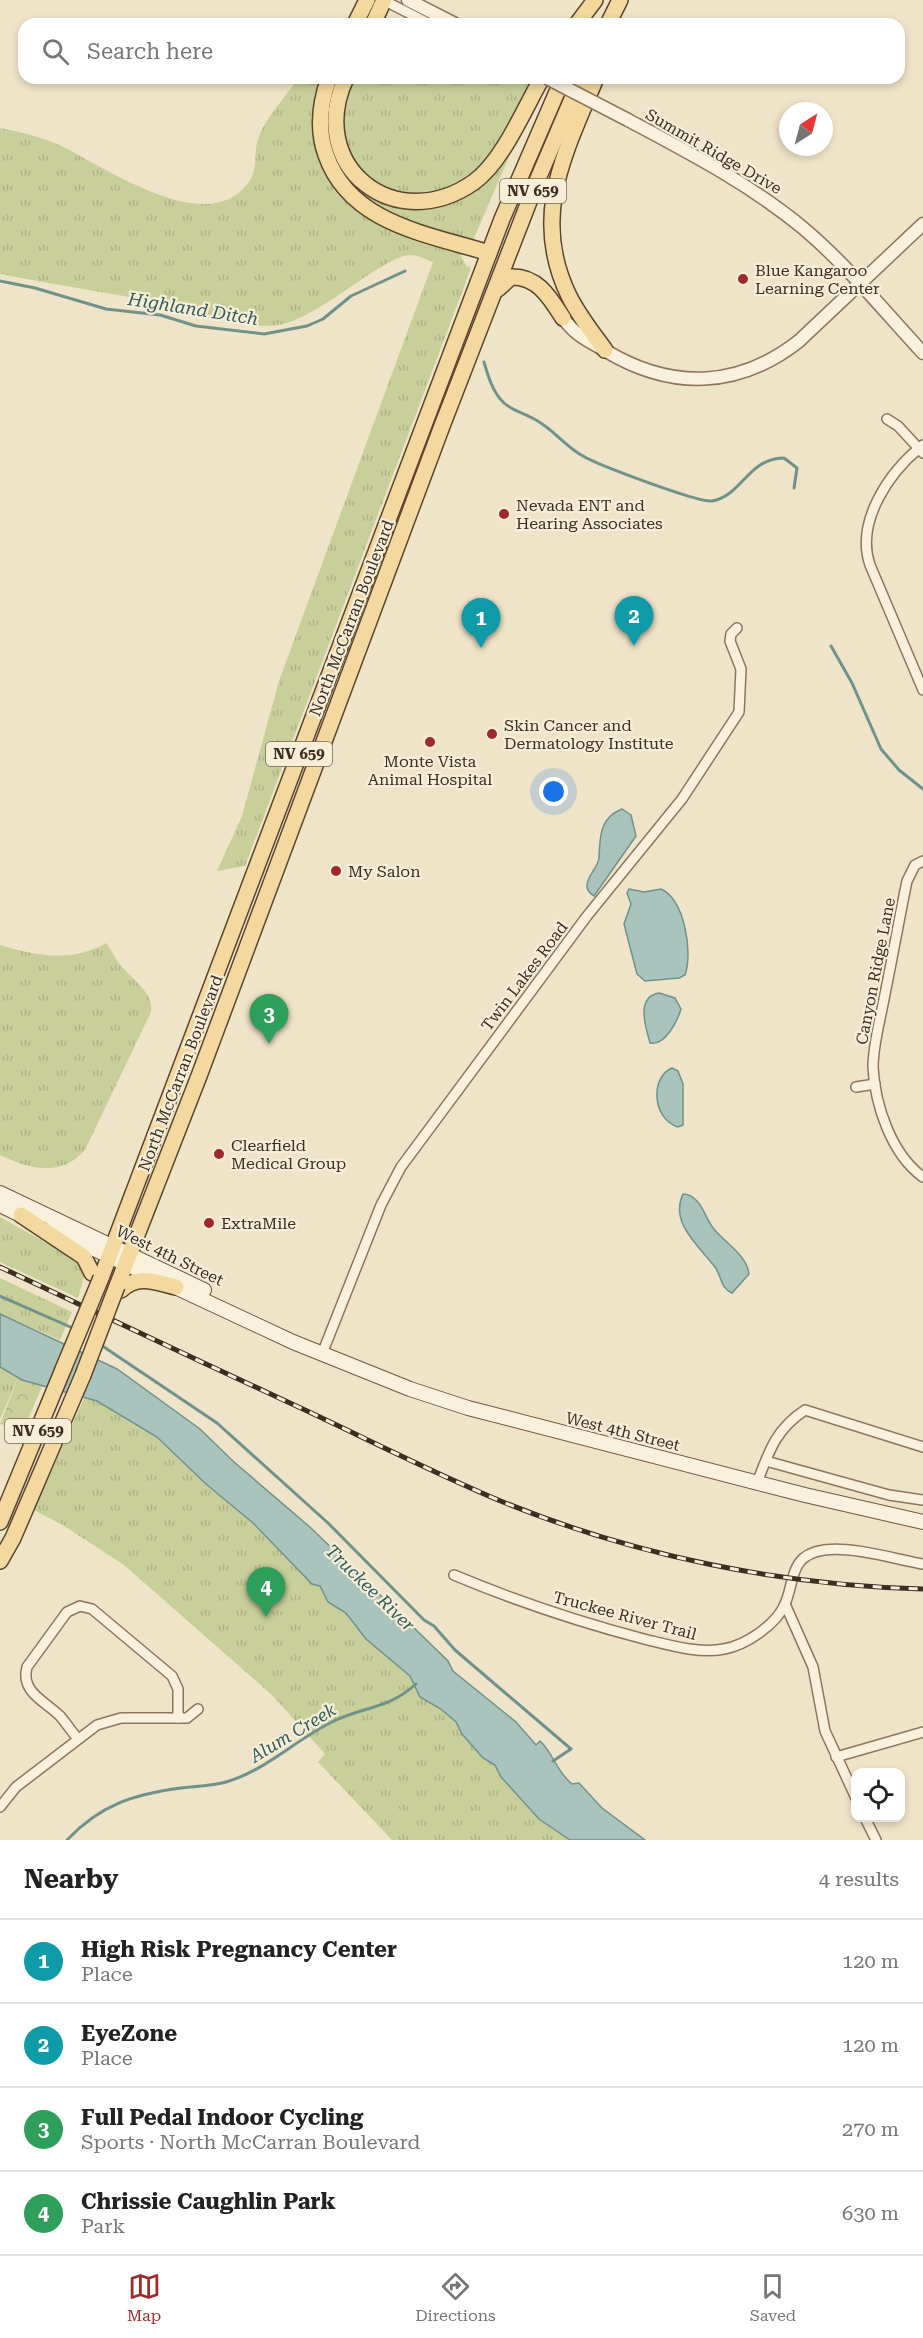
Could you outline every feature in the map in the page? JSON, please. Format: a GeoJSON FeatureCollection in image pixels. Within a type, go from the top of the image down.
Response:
{"type":"FeatureCollection","features":[{"type":"Feature","properties":{"kind":"main road"},"geometry":{"type":"LineString","coordinates":[[358,18],[367,0]]}},
{"type":"Feature","properties":{"kind":"main road"},"geometry":{"type":"LineString","coordinates":[[376,18],[384,0]]}},
{"type":"Feature","properties":{"kind":"main road"},"geometry":{"type":"LineString","coordinates":[[582,18],[595,0]]}},
{"type":"Feature","properties":{"kind":"main road"},"geometry":{"type":"LineString","coordinates":[[593,18],[603,0]]}},
{"type":"Feature","properties":{"kind":"main road"},"geometry":{"type":"LineString","coordinates":[[611,18],[620,0]]}},
{"type":"Feature","properties":{"kind":"main road"},"geometry":{"type":"LineString","coordinates":[[622,18],[631,0]]}},
{"type":"Feature","properties":{"kind":"main road"},"geometry":{"type":"LineString","coordinates":[[337,84],[322,101],[322,140],[330,165],[347,192],[362,206],[394,224],[489,253]]}},
{"type":"Feature","properties":{"kind":"main road"},"geometry":{"type":"LineString","coordinates":[[340,84],[335,132],[348,165],[375,191],[399,201],[422,202],[446,197],[481,176],[495,159],[539,84]]}},
{"type":"Feature","properties":{"kind":"main road","name":"North McCarran Boulevard"},"geometry":{"type":"LineString","coordinates":[[0,1522],[83,1323],[96,1276],[112,1251],[223,952],[489,253],[560,84]]}},
{"type":"Feature","properties":{"kind":"main road","name":"North McCarran Boulevard"},"geometry":{"type":"LineString","coordinates":[[0,1561],[119,1288],[489,305],[537,181],[578,84]]}},
{"type":"Feature","properties":{"kind":"main road"},"geometry":{"type":"LineString","coordinates":[[594,84],[558,172],[551,226],[556,257],[568,294],[604,350]]}},
{"type":"Feature","properties":{"kind":"main road"},"geometry":{"type":"LineString","coordinates":[[489,305],[500,284],[511,277],[519,276],[546,291],[564,318]]}},
{"type":"Feature","properties":{"kind":"main road"},"geometry":{"type":"LineString","coordinates":[[223,952],[242,958]]}},
{"type":"Feature","properties":{"kind":"main road","name":"West 4th Street"},"geometry":{"type":"LineString","coordinates":[[0,1193],[112,1251],[221,1298],[322,1353]]}},
{"type":"Feature","properties":{"kind":"main road","name":"West 4th Street"},"geometry":{"type":"LineString","coordinates":[[0,1205],[112,1251]]}},
{"type":"Feature","properties":{"kind":"main road"},"geometry":{"type":"LineString","coordinates":[[21,1215],[84,1257],[96,1276]]}},
{"type":"Feature","properties":{"kind":"main road","name":"West 4th Street"},"geometry":{"type":"LineString","coordinates":[[129,1259],[176,1287],[322,1353],[382,1379],[468,1408],[758,1483],[923,1522]]}},
{"type":"Feature","properties":{"kind":"main road"},"geometry":{"type":"LineString","coordinates":[[119,1288],[135,1280],[145,1279],[176,1287]]}},
{"type":"Feature","properties":{"kind":"street"},"geometry":{"type":"LineString","coordinates":[[384,0],[418,18]]}},
{"type":"Feature","properties":{"kind":"street"},"geometry":{"type":"LineString","coordinates":[[408,0],[443,18]]}},
{"type":"Feature","properties":{"kind":"street","name":"Summit Ridge Drive"},"geometry":{"type":"LineString","coordinates":[[559,84],[628,120],[763,198],[804,228],[923,353]]}},
{"type":"Feature","properties":{"kind":"street"},"geometry":{"type":"LineString","coordinates":[[564,318],[583,340],[642,370],[674,378],[705,379],[740,373],[763,364],[789,349],[923,224]]}},
{"type":"Feature","properties":{"kind":"street"},"geometry":{"type":"LineString","coordinates":[[887,419],[922,448],[889,480],[868,525],[864,544],[870,565],[923,690]]}},
{"type":"Feature","properties":{"kind":"street","name":"Twin Lakes Road"},"geometry":{"type":"LineString","coordinates":[[322,1353],[381,1205],[405,1162],[587,916],[686,793],[738,712],[741,669],[730,640],[730,634],[737,628]]}},
{"type":"Feature","properties":{"kind":"street","name":"Canyon Ridge Lane"},"geometry":{"type":"LineString","coordinates":[[919,863],[907,881],[873,1067],[875,1084],[895,1149],[907,1165],[923,1177]]}},
{"type":"Feature","properties":{"kind":"street"},"geometry":{"type":"LineString","coordinates":[[856,1087],[875,1084]]}},
{"type":"Feature","properties":{"kind":"street"},"geometry":{"type":"LineString","coordinates":[[758,1483],[773,1440],[793,1418],[805,1410],[923,1446]]}},
{"type":"Feature","properties":{"kind":"street"},"geometry":{"type":"LineString","coordinates":[[766,1461],[889,1495],[923,1500]]}},
{"type":"Feature","properties":{"kind":"street","name":"Truckee River Trail"},"geometry":{"type":"LineString","coordinates":[[454,1575],[585,1622],[696,1651],[725,1649],[753,1636],[769,1624],[785,1604],[794,1570],[803,1560],[816,1552],[839,1550],[923,1564]]}},
{"type":"Feature","properties":{"kind":"street"},"geometry":{"type":"LineString","coordinates":[[785,1604],[813,1667],[825,1731],[851,1789]]}},
{"type":"Feature","properties":{"kind":"street"},"geometry":{"type":"LineString","coordinates":[[78,1739],[59,1716],[32,1692],[25,1674],[27,1667],[67,1612],[80,1606],[92,1609],[172,1676],[178,1689],[183,1718]]}},
{"type":"Feature","properties":{"kind":"street"},"geometry":{"type":"LineString","coordinates":[[2,1801],[16,1787],[97,1725],[115,1719],[183,1718],[198,1709]]}},
{"type":"Feature","properties":{"kind":"street"},"geometry":{"type":"LineString","coordinates":[[836,1757],[923,1732]]}},
{"type":"Feature","properties":{"kind":"street"},"geometry":{"type":"LineString","coordinates":[[867,1822],[876,1840]]}},
{"type":"Feature","properties":{"kind":"green space"},"geometry":{"type":"Polygon","coordinates":[[[294,84],[322,84],[326,163],[328,175],[335,190],[347,203],[384,225],[459,252],[467,267],[470,266],[470,271],[245,866],[217,871],[242,816],[279,681],[433,262],[414,255],[400,257],[316,310],[283,324],[268,326],[239,323],[167,304],[0,274],[0,128],[36,136],[57,144],[154,193],[181,201],[207,204],[230,199],[248,183],[254,172],[258,139],[271,115],[294,84]]]}},
{"type":"Feature","properties":{"kind":"green space"},"geometry":{"type":"Polygon","coordinates":[[[352,84],[530,84],[499,143],[475,173],[447,189],[414,195],[387,190],[355,162],[344,135],[344,106],[352,84]]]}},
{"type":"Feature","properties":{"kind":"green space"},"geometry":{"type":"Polygon","coordinates":[[[529,110],[472,243],[391,218],[350,188],[328,145],[334,144],[369,193],[457,196],[529,110]]]}},
{"type":"Feature","properties":{"kind":"green space"},"geometry":{"type":"Polygon","coordinates":[[[106,943],[119,963],[149,998],[151,1012],[85,1150],[65,1165],[55,1168],[33,1167],[0,1155],[0,945],[54,956],[80,953],[106,943]]]}},
{"type":"Feature","properties":{"kind":"green space"},"geometry":{"type":"Polygon","coordinates":[[[0,1217],[75,1259],[85,1274],[78,1298],[0,1262],[0,1217]]]}},
{"type":"Feature","properties":{"kind":"green space"},"geometry":{"type":"Polygon","coordinates":[[[0,1278],[72,1312],[60,1340],[0,1314],[0,1278]]]}},
{"type":"Feature","properties":{"kind":"green space"},"geometry":{"type":"Polygon","coordinates":[[[0,1367],[18,1378],[0,1419],[0,1367]]]}},
{"type":"Feature","properties":{"kind":"green space"},"geometry":{"type":"Polygon","coordinates":[[[18,1378],[43,1385],[23,1430],[0,1424],[18,1378]]]}},
{"type":"Feature","properties":{"kind":"green space"},"geometry":{"type":"Polygon","coordinates":[[[85,1396],[123,1415],[157,1437],[206,1484],[253,1523],[312,1584],[320,1586],[328,1602],[346,1613],[366,1639],[410,1676],[420,1697],[441,1709],[456,1722],[462,1734],[483,1758],[495,1764],[501,1777],[539,1819],[570,1840],[392,1840],[318,1762],[325,1754],[272,1695],[124,1565],[61,1524],[34,1510],[85,1396]]]}},
{"type":"Feature","properties":{"kind":"green space"},"geometry":{"type":"Polygon","coordinates":[[[374,1799],[391,1799],[416,1828],[426,1834],[422,1840],[416,1839],[403,1830],[374,1799]]]}},
{"type":"Feature","properties":{"kind":"water"},"geometry":{"type":"Polygon","coordinates":[[[622,809],[631,815],[636,836],[594,896],[589,892],[587,882],[598,863],[602,829],[614,813],[622,809]]]}},
{"type":"Feature","properties":{"kind":"water"},"geometry":{"type":"Polygon","coordinates":[[[629,889],[644,892],[661,889],[676,904],[687,941],[685,975],[679,978],[645,981],[637,974],[624,924],[631,904],[627,893],[629,889]]]}},
{"type":"Feature","properties":{"kind":"water"},"geometry":{"type":"Polygon","coordinates":[[[659,993],[675,998],[681,1009],[677,1020],[665,1037],[661,1041],[650,1043],[645,1022],[645,1007],[647,1000],[659,993]]]}},
{"type":"Feature","properties":{"kind":"water"},"geometry":{"type":"Polygon","coordinates":[[[672,1068],[678,1071],[683,1084],[683,1125],[678,1127],[669,1123],[663,1116],[657,1098],[660,1080],[672,1068]]]}},
{"type":"Feature","properties":{"kind":"water"},"geometry":{"type":"Polygon","coordinates":[[[683,1194],[699,1203],[711,1225],[744,1260],[749,1274],[732,1293],[725,1288],[715,1267],[683,1225],[680,1205],[683,1194]]]}},
{"type":"Feature","properties":{"kind":"water","name":"Truckee River"},"geometry":{"type":"Polygon","coordinates":[[[0,1314],[117,1369],[200,1429],[234,1462],[311,1528],[448,1661],[453,1671],[516,1722],[536,1745],[540,1741],[549,1751],[562,1774],[572,1784],[579,1783],[602,1808],[645,1840],[570,1840],[539,1819],[501,1777],[495,1765],[483,1758],[462,1734],[456,1722],[441,1709],[420,1697],[410,1676],[366,1639],[346,1613],[328,1602],[320,1586],[312,1584],[253,1523],[206,1484],[157,1437],[97,1401],[22,1380],[0,1367],[0,1314]]]}},
{"type":"Feature","properties":{"kind":"waterway","name":"Highland Ditch"},"geometry":{"type":"LineString","coordinates":[[0,281],[35,288],[106,309],[160,315],[196,326],[264,334],[307,326],[323,319],[351,296],[405,271]]}},
{"type":"Feature","properties":{"kind":"waterway","name":"Highland Ditch"},"geometry":{"type":"LineString","coordinates":[[484,362],[494,389],[504,403],[542,424],[592,461],[669,490],[712,501],[731,492],[762,464],[784,458],[797,468],[794,488]]}},
{"type":"Feature","properties":{"kind":"waterway","name":"Highland Ditch"},"geometry":{"type":"LineString","coordinates":[[831,646],[852,683],[881,749],[899,770],[923,789]]}},
{"type":"Feature","properties":{"kind":"waterway"},"geometry":{"type":"LineString","coordinates":[[0,1296],[75,1329]]}},
{"type":"Feature","properties":{"kind":"waterway","name":"Truckee River"},"geometry":{"type":"LineString","coordinates":[[101,1345],[217,1423],[328,1523],[424,1620],[434,1626],[455,1650],[571,1749],[553,1761]]}},
{"type":"Feature","properties":{"kind":"waterway","name":"Alum Creek"},"geometry":{"type":"LineString","coordinates":[[67,1840],[92,1818],[119,1803],[148,1794],[221,1783],[241,1777],[320,1728],[346,1716],[386,1703],[416,1684]]}},
{"type":"Feature","properties":{"kind":"railway"},"geometry":{"type":"LineString","coordinates":[[0,1267],[453,1480],[553,1521],[657,1552],[762,1574],[869,1586],[923,1589]]}},
{"type":"Feature","properties":{"kind":"place","name":"Blue Kangaroo Learning Center"},"geometry":{"type":"Point","coordinates":[743,279]}},
{"type":"Feature","properties":{"kind":"place","name":"Nevada ENT and Hearing Associates"},"geometry":{"type":"Point","coordinates":[504,514]}},
{"type":"Feature","properties":{"kind":"place","name":"EyeZone"},"geometry":{"type":"Point","coordinates":[634,646]}},
{"type":"Feature","properties":{"kind":"place","name":"High Risk Pregnancy Center"},"geometry":{"type":"Point","coordinates":[481,648]}},
{"type":"Feature","properties":{"kind":"place","name":"Skin Cancer and Dermatology Institute"},"geometry":{"type":"Point","coordinates":[492,734]}},
{"type":"Feature","properties":{"kind":"place","name":"Monte Vista Animal Hospital"},"geometry":{"type":"Point","coordinates":[430,742]}},
{"type":"Feature","properties":{"kind":"place","name":"My Salon"},"geometry":{"type":"Point","coordinates":[336,871]}},
{"type":"Feature","properties":{"kind":"place","name":"Full Pedal Indoor Cycling"},"geometry":{"type":"Point","coordinates":[269,1044]}},
{"type":"Feature","properties":{"kind":"place","name":"Clearfield Medical Group"},"geometry":{"type":"Point","coordinates":[219,1154]}},
{"type":"Feature","properties":{"kind":"place","name":"ExtraMile"},"geometry":{"type":"Point","coordinates":[209,1223]}},
{"type":"Feature","properties":{"kind":"place","name":"Chrissie Caughlin Park"},"geometry":{"type":"Point","coordinates":[266,1617]}}]}
